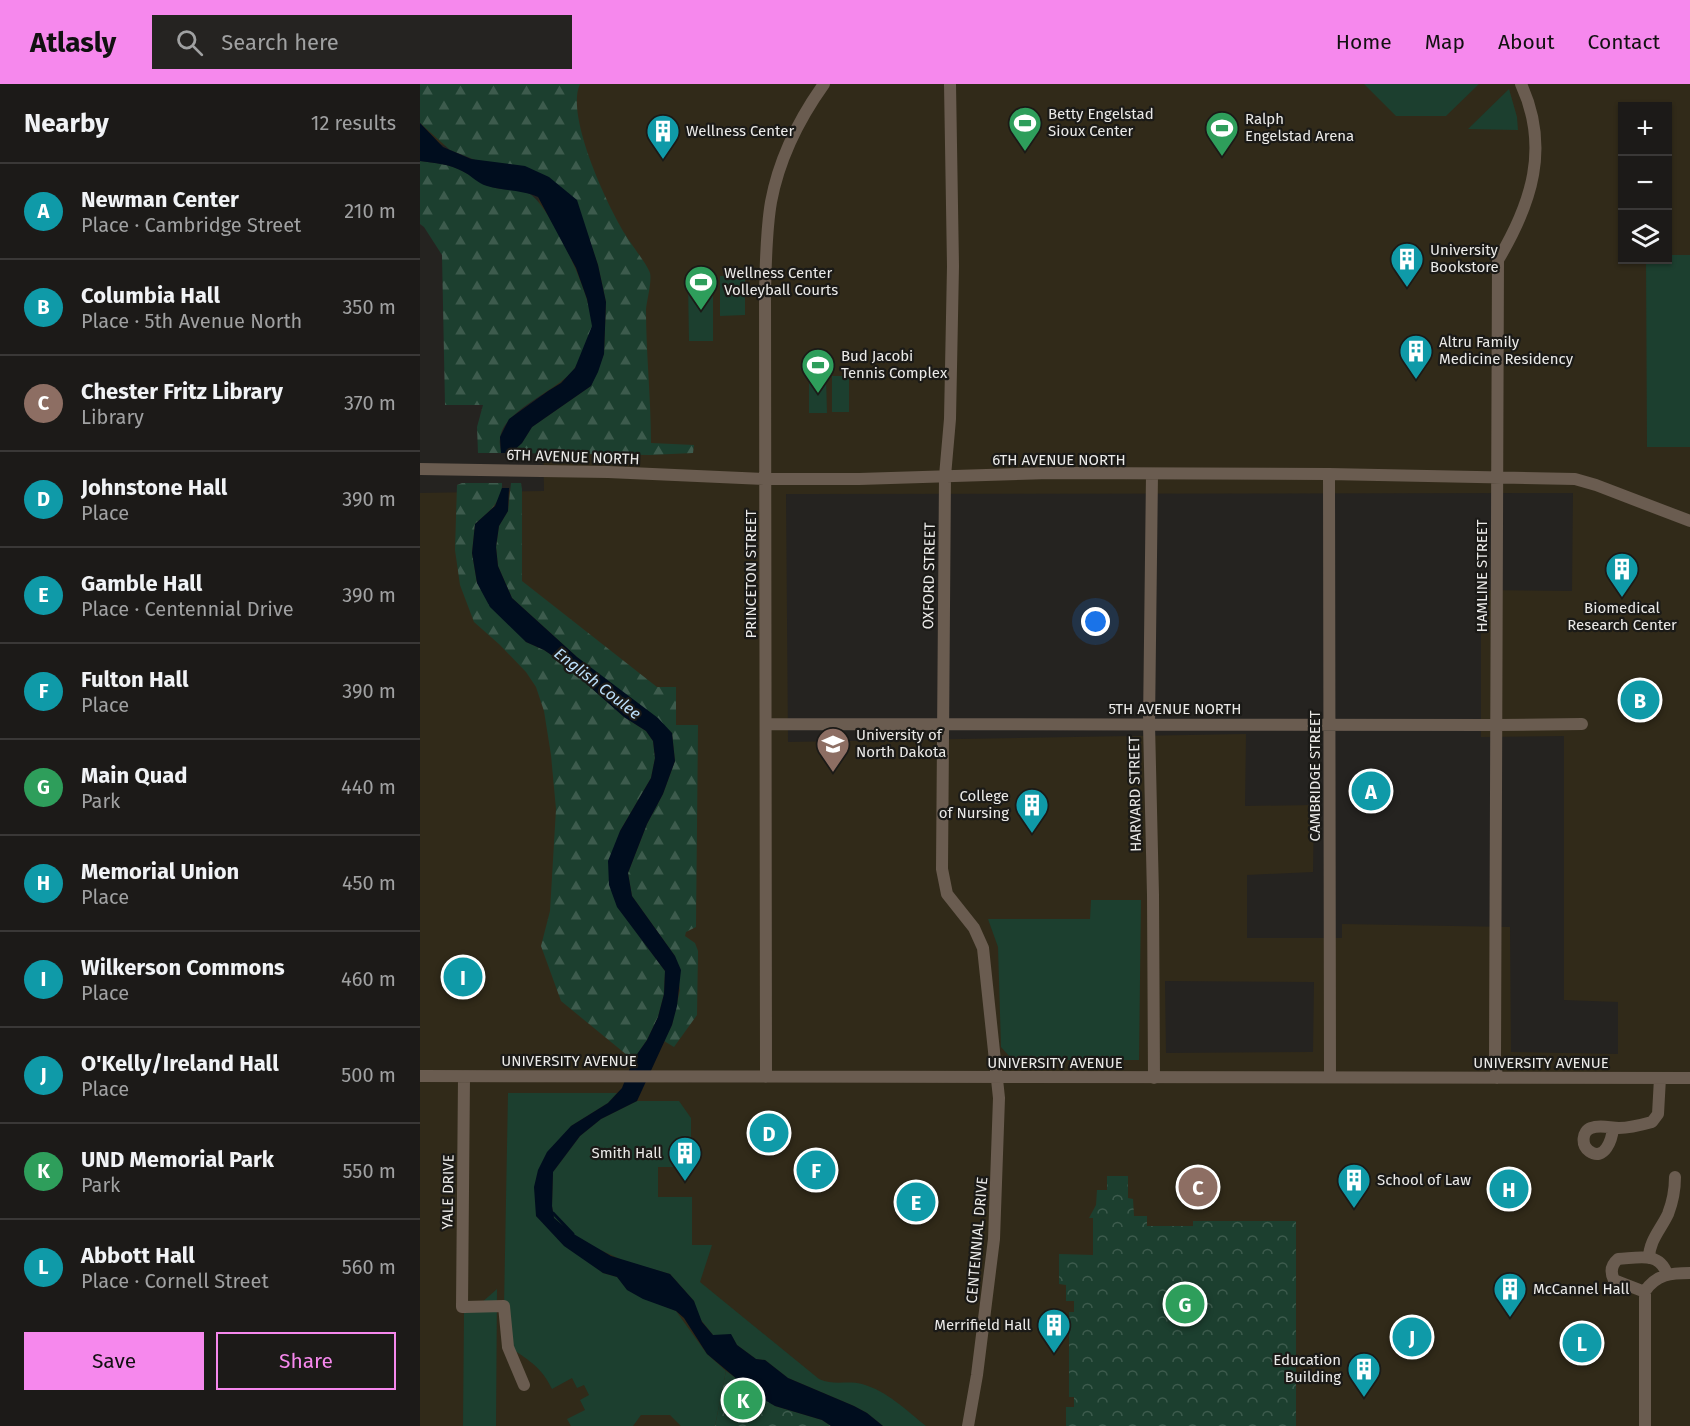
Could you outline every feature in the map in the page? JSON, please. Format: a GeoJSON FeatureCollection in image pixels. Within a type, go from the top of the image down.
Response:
{"type":"FeatureCollection","features":[{"type":"Feature","properties":{"kind":"street","name":"PRINCETON STREET"},"geometry":{"type":"LineString","coordinates":[[766,1077],[765,290],[771,203],[777,177],[803,114],[824,84]]}},
{"type":"Feature","properties":{"kind":"street","name":"OXFORD STREET"},"geometry":{"type":"LineString","coordinates":[[950,84],[953,266],[950,419],[945,476],[942,869],[947,894],[974,928],[983,948],[996,1056]]}},
{"type":"Feature","properties":{"kind":"street","name":"HAMLINE STREET"},"geometry":{"type":"LineString","coordinates":[[1497,1078],[1495,1059],[1498,260],[1520,219],[1530,191],[1536,158],[1536,130],[1528,99],[1521,84]]}},
{"type":"Feature","properties":{"kind":"street","name":"6TH AVENUE NORTH"},"geometry":{"type":"LineString","coordinates":[[420,469],[597,471],[766,479],[1152,474],[1329,474],[1575,479],[1690,521]]}},
{"type":"Feature","properties":{"kind":"street","name":"HARVARD STREET"},"geometry":{"type":"LineString","coordinates":[[1152,474],[1149,724],[1154,1078]]}},
{"type":"Feature","properties":{"kind":"street","name":"CAMBRIDGE STREET"},"geometry":{"type":"LineString","coordinates":[[1329,474],[1330,1077]]}},
{"type":"Feature","properties":{"kind":"street","name":"5TH AVENUE NORTH"},"geometry":{"type":"LineString","coordinates":[[767,724],[1582,724]]}},
{"type":"Feature","properties":{"kind":"street","name":"CENTENNIAL DRIVE"},"geometry":{"type":"LineString","coordinates":[[968,1426],[984,1324],[996,1220],[999,1113],[996,1056]]}},
{"type":"Feature","properties":{"kind":"street","name":"UNIVERSITY AVENUE"},"geometry":{"type":"LineString","coordinates":[[420,1076],[1690,1078]]}},
{"type":"Feature","properties":{"kind":"street","name":"YALE DRIVE"},"geometry":{"type":"LineString","coordinates":[[464,1077],[463,1307],[504,1306],[508,1347],[524,1385]]}},
{"type":"Feature","properties":{"kind":"street"},"geometry":{"type":"LineString","coordinates":[[1613,1128],[1652,1122],[1659,1114],[1660,1078]]}},
{"type":"Feature","properties":{"kind":"street"},"geometry":{"type":"LineString","coordinates":[[1649,1258],[1652,1242],[1667,1215],[1675,1194],[1675,1177]]}},
{"type":"Feature","properties":{"kind":"street"},"geometry":{"type":"LineString","coordinates":[[1645,1292],[1614,1280],[1611,1269],[1618,1259],[1649,1258],[1660,1261],[1667,1274]]}},
{"type":"Feature","properties":{"kind":"street"},"geometry":{"type":"LineString","coordinates":[[1645,1426],[1645,1292],[1652,1281],[1667,1274],[1690,1273]]}},
{"type":"Feature","properties":{"kind":"shaded area","name":"University of North Dakota"},"geometry":{"type":"Polygon","coordinates":[[[420,84],[1690,84],[1690,1426],[420,1426],[420,493],[544,491],[538,179],[420,137],[420,84]],[[1573,493],[786,494],[788,742],[1246,734],[1245,806],[1314,805],[1313,872],[1247,875],[1247,938],[1342,938],[1342,924],[1510,927],[1511,1052],[1618,1054],[1618,1002],[1564,1000],[1564,736],[1481,737],[1481,590],[1572,591],[1573,493]],[[1165,981],[1166,1053],[1313,1052],[1314,982],[1165,981]]]}},
{"type":"Feature","properties":{"kind":"green space"},"geometry":{"type":"Polygon","coordinates":[[[420,84],[580,84],[577,98],[578,116],[590,160],[617,220],[650,273],[646,309],[651,443],[694,445],[693,453],[650,455],[511,453],[522,443],[532,427],[591,386],[604,354],[606,302],[598,265],[576,200],[450,150],[420,123],[420,84]]]}},
{"type":"Feature","properties":{"kind":"green space"},"geometry":{"type":"Polygon","coordinates":[[[1364,84],[1479,84],[1446,116],[1396,116],[1364,84]]]}},
{"type":"Feature","properties":{"kind":"green space"},"geometry":{"type":"Polygon","coordinates":[[[1509,89],[1517,117],[1518,130],[1468,129],[1509,89]]]}},
{"type":"Feature","properties":{"kind":"green space"},"geometry":{"type":"Polygon","coordinates":[[[420,161],[454,167],[483,184],[528,193],[537,200],[569,254],[579,276],[591,315],[592,327],[588,343],[574,369],[510,419],[500,439],[501,453],[478,453],[477,427],[483,405],[445,405],[442,255],[420,224],[420,161]]]}},
{"type":"Feature","properties":{"kind":"green space"},"geometry":{"type":"Polygon","coordinates":[[[1672,255],[1690,255],[1690,447],[1647,447],[1646,264],[1672,264],[1672,255]]]}},
{"type":"Feature","properties":{"kind":"green space"},"geometry":{"type":"Polygon","coordinates":[[[720,276],[745,276],[745,315],[720,316],[720,276]]]}},
{"type":"Feature","properties":{"kind":"green space","name":"Wellness Center Volleyball Courts"},"geometry":{"type":"Polygon","coordinates":[[[688,281],[713,282],[713,341],[689,341],[688,281]]]}},
{"type":"Feature","properties":{"kind":"green space","name":"Bud Jacobi Tennis Complex"},"geometry":{"type":"Polygon","coordinates":[[[809,376],[826,376],[827,413],[809,413],[809,376]]]}},
{"type":"Feature","properties":{"kind":"green space","name":"Bud Jacobi Tennis Complex"},"geometry":{"type":"Polygon","coordinates":[[[832,376],[849,376],[849,412],[832,412],[832,376]]]}},
{"type":"Feature","properties":{"kind":"green space"},"geometry":{"type":"Polygon","coordinates":[[[502,483],[502,490],[497,501],[475,524],[472,553],[477,583],[526,642],[544,650],[563,663],[624,717],[646,731],[653,741],[655,758],[651,778],[620,831],[617,906],[665,971],[664,994],[658,1017],[647,1040],[633,1060],[561,1001],[541,946],[550,911],[556,809],[544,711],[536,687],[526,672],[474,622],[460,585],[455,550],[457,485],[502,483]]]}},
{"type":"Feature","properties":{"kind":"green space"},"geometry":{"type":"Polygon","coordinates":[[[511,483],[521,483],[522,489],[522,581],[657,687],[676,687],[676,725],[698,725],[696,927],[686,932],[685,936],[695,943],[698,951],[697,1015],[674,1047],[664,1041],[672,1025],[680,990],[675,956],[632,896],[628,873],[675,761],[672,733],[577,657],[512,598],[498,566],[496,547],[499,526],[508,511],[511,483]]]}},
{"type":"Feature","properties":{"kind":"green space"},"geometry":{"type":"Polygon","coordinates":[[[1091,900],[1141,900],[1139,1060],[1030,1060],[1009,1056],[1001,1047],[998,947],[988,919],[1090,919],[1091,900]]]}},
{"type":"Feature","properties":{"kind":"green space"},"geometry":{"type":"Polygon","coordinates":[[[508,1093],[617,1093],[608,1103],[571,1126],[536,1216],[603,1273],[617,1277],[633,1293],[676,1311],[707,1354],[726,1371],[715,1426],[681,1426],[670,1415],[641,1415],[633,1426],[571,1426],[567,1419],[585,1410],[580,1400],[589,1395],[584,1385],[577,1388],[572,1378],[552,1389],[540,1370],[511,1348],[504,1306],[508,1093]]]}},
{"type":"Feature","properties":{"kind":"green space"},"geometry":{"type":"Polygon","coordinates":[[[637,1101],[679,1101],[691,1118],[691,1167],[658,1167],[658,1197],[692,1197],[692,1245],[712,1245],[700,1282],[819,1379],[830,1382],[857,1383],[871,1387],[896,1402],[926,1426],[883,1426],[854,1406],[788,1378],[765,1360],[756,1359],[737,1345],[731,1335],[713,1335],[697,1315],[694,1301],[670,1274],[624,1261],[579,1240],[554,1218],[553,1172],[580,1136],[601,1119],[637,1101]]]}},
{"type":"Feature","properties":{"kind":"green space"},"geometry":{"type":"Polygon","coordinates":[[[1107,1176],[1128,1176],[1128,1198],[1133,1199],[1134,1216],[1147,1216],[1147,1226],[1193,1226],[1193,1221],[1296,1221],[1296,1426],[1066,1426],[1066,1407],[1074,1407],[1074,1397],[1069,1397],[1069,1312],[1074,1312],[1074,1301],[1066,1301],[1066,1285],[1059,1284],[1059,1254],[1093,1255],[1093,1218],[1089,1218],[1096,1205],[1097,1190],[1107,1190],[1107,1176]]]}},
{"type":"Feature","properties":{"kind":"green space"},"geometry":{"type":"Polygon","coordinates":[[[497,1289],[496,1426],[463,1426],[464,1311],[480,1304],[497,1289]]]}},
{"type":"Feature","properties":{"kind":"green space"},"geometry":{"type":"Polygon","coordinates":[[[726,1371],[775,1406],[822,1420],[831,1426],[715,1426],[726,1371]]]}},
{"type":"Feature","properties":{"kind":"water"},"geometry":{"type":"Polygon","coordinates":[[[420,123],[443,147],[471,159],[525,166],[549,177],[577,200],[598,265],[606,302],[604,354],[598,372],[591,386],[532,427],[522,443],[511,453],[501,453],[500,437],[509,419],[561,383],[575,368],[592,326],[587,299],[576,268],[538,197],[487,186],[452,167],[420,161],[420,123]]]}},
{"type":"Feature","properties":{"kind":"water"},"geometry":{"type":"Polygon","coordinates":[[[502,488],[509,488],[508,511],[499,526],[496,547],[498,566],[512,598],[577,657],[658,718],[672,733],[675,761],[628,873],[632,896],[675,956],[681,970],[677,1006],[672,1025],[637,1101],[601,1119],[580,1136],[553,1172],[554,1218],[572,1233],[611,1256],[670,1274],[694,1301],[702,1322],[713,1335],[731,1334],[737,1345],[756,1359],[765,1360],[788,1378],[854,1406],[883,1426],[831,1426],[822,1420],[775,1406],[756,1395],[707,1354],[684,1318],[676,1311],[643,1299],[627,1290],[617,1277],[603,1273],[564,1246],[536,1216],[534,1187],[538,1170],[547,1152],[571,1126],[608,1103],[622,1088],[633,1060],[647,1040],[658,1017],[664,994],[665,971],[617,907],[609,885],[608,861],[620,831],[651,778],[655,758],[653,741],[646,731],[624,717],[563,663],[544,650],[526,642],[490,607],[477,583],[472,553],[475,524],[495,506],[502,488]]]}},
{"type":"Feature","properties":{"kind":"waterway","name":"English Coulee"},"geometry":{"type":"LineString","coordinates":[[553,1213],[573,1234]]}},
{"type":"Feature","properties":{"kind":"place","name":"Betty Engelstad Sioux Center"},"geometry":{"type":"Point","coordinates":[1025,152]}},
{"type":"Feature","properties":{"kind":"place","name":"Ralph Engelstad Arena"},"geometry":{"type":"Point","coordinates":[1222,157]}},
{"type":"Feature","properties":{"kind":"place","name":"Wellness Center"},"geometry":{"type":"Point","coordinates":[663,160]}},
{"type":"Feature","properties":{"kind":"place","name":"University Bookstore"},"geometry":{"type":"Point","coordinates":[1407,288]}},
{"type":"Feature","properties":{"kind":"place","name":"Wellness Center Volleyball Courts"},"geometry":{"type":"Point","coordinates":[701,311]}},
{"type":"Feature","properties":{"kind":"place","name":"Altru Family Medicine Residency"},"geometry":{"type":"Point","coordinates":[1416,380]}},
{"type":"Feature","properties":{"kind":"place","name":"Bud Jacobi Tennis Complex"},"geometry":{"type":"Point","coordinates":[818,394]}},
{"type":"Feature","properties":{"kind":"place","name":"Biomedical Research Center"},"geometry":{"type":"Point","coordinates":[1622,598]}},
{"type":"Feature","properties":{"kind":"place","name":"Columbia Hall"},"geometry":{"type":"Point","coordinates":[1640,700]}},
{"type":"Feature","properties":{"kind":"place","name":"University of North Dakota"},"geometry":{"type":"Point","coordinates":[833,773]}},
{"type":"Feature","properties":{"kind":"place","name":"Newman Center"},"geometry":{"type":"Point","coordinates":[1371,791]}},
{"type":"Feature","properties":{"kind":"place","name":"College of Nursing"},"geometry":{"type":"Point","coordinates":[1032,834]}},
{"type":"Feature","properties":{"kind":"place","name":"Wilkerson Commons"},"geometry":{"type":"Point","coordinates":[463,977]}},
{"type":"Feature","properties":{"kind":"place","name":"Johnstone Hall"},"geometry":{"type":"Point","coordinates":[769,1133]}},
{"type":"Feature","properties":{"kind":"place","name":"Fulton Hall"},"geometry":{"type":"Point","coordinates":[816,1170]}},
{"type":"Feature","properties":{"kind":"place","name":"Smith Hall"},"geometry":{"type":"Point","coordinates":[685,1182]}},
{"type":"Feature","properties":{"kind":"place","name":"Chester Fritz Library"},"geometry":{"type":"Point","coordinates":[1198,1187]}},
{"type":"Feature","properties":{"kind":"place","name":"Memorial Union"},"geometry":{"type":"Point","coordinates":[1509,1189]}},
{"type":"Feature","properties":{"kind":"place","name":"Gamble Hall"},"geometry":{"type":"Point","coordinates":[916,1202]}},
{"type":"Feature","properties":{"kind":"place","name":"School of Law"},"geometry":{"type":"Point","coordinates":[1354,1209]}},
{"type":"Feature","properties":{"kind":"place","name":"Main Quad"},"geometry":{"type":"Point","coordinates":[1185,1304]}},
{"type":"Feature","properties":{"kind":"place","name":"McCannel Hall"},"geometry":{"type":"Point","coordinates":[1510,1318]}},
{"type":"Feature","properties":{"kind":"place","name":"O'Kelly/Ireland Hall"},"geometry":{"type":"Point","coordinates":[1412,1337]}},
{"type":"Feature","properties":{"kind":"place","name":"Abbott Hall"},"geometry":{"type":"Point","coordinates":[1582,1343]}},
{"type":"Feature","properties":{"kind":"place","name":"Merrifield Hall"},"geometry":{"type":"Point","coordinates":[1054,1354]}},
{"type":"Feature","properties":{"kind":"place","name":"Education Building"},"geometry":{"type":"Point","coordinates":[1364,1398]}},
{"type":"Feature","properties":{"kind":"place","name":"UND Memorial Park"},"geometry":{"type":"Point","coordinates":[743,1400]}}]}
